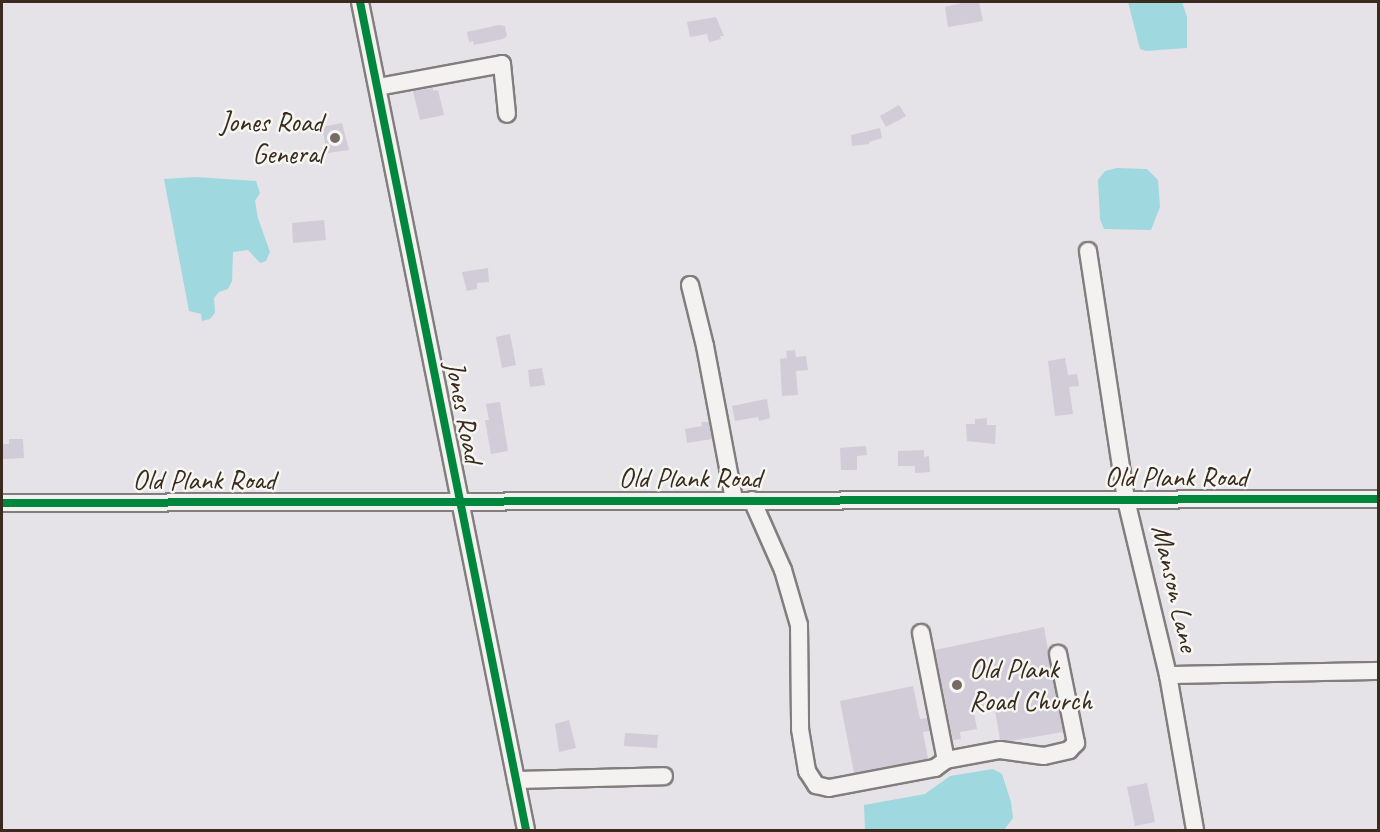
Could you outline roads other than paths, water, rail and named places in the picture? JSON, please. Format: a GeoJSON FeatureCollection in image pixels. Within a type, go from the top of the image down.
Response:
{"type":"FeatureCollection","features":[{"type":"Feature","properties":{"kind":"street","name":"Jones Road"},"geometry":{"type":"LineString","coordinates":[[360,2],[526,831]]}},
{"type":"Feature","properties":{"kind":"street"},"geometry":{"type":"LineString","coordinates":[[378,87],[502,64],[507,114]]}},
{"type":"Feature","properties":{"kind":"street","name":"Manson Lane"},"geometry":{"type":"LineString","coordinates":[[1088,251],[1126,500],[1168,675],[1195,831]]}},
{"type":"Feature","properties":{"kind":"street"},"geometry":{"type":"LineString","coordinates":[[690,285],[705,346],[734,500]]}},
{"type":"Feature","properties":{"kind":"street","name":"Old Plank Road"},"geometry":{"type":"LineString","coordinates":[[2,503],[1378,499]]}},
{"type":"Feature","properties":{"kind":"street"},"geometry":{"type":"LineString","coordinates":[[752,500],[783,570],[796,616],[801,657],[800,729],[807,771],[816,785],[829,788],[935,768],[946,760],[1000,750],[1044,756],[1062,753],[1076,743],[1058,654]]}},
{"type":"Feature","properties":{"kind":"street"},"geometry":{"type":"LineString","coordinates":[[921,633],[946,760]]}},
{"type":"Feature","properties":{"kind":"street"},"geometry":{"type":"LineString","coordinates":[[1168,675],[1378,671]]}},
{"type":"Feature","properties":{"kind":"street"},"geometry":{"type":"LineString","coordinates":[[516,780],[664,776]]}},
{"type":"Feature","properties":{"kind":"water"},"geometry":{"type":"Polygon","coordinates":[[[1128,2],[1182,2],[1187,17],[1187,48],[1146,51],[1140,49],[1128,2]]]}},
{"type":"Feature","properties":{"kind":"water"},"geometry":{"type":"Polygon","coordinates":[[[1117,168],[1147,169],[1158,180],[1160,207],[1151,230],[1104,229],[1100,219],[1098,180],[1105,171],[1117,168]]]}},
{"type":"Feature","properties":{"kind":"water"},"geometry":{"type":"Polygon","coordinates":[[[195,177],[256,181],[260,193],[255,201],[258,218],[270,252],[266,261],[260,263],[248,250],[233,252],[232,281],[228,289],[219,292],[214,298],[215,313],[210,319],[202,321],[201,314],[189,311],[164,179],[195,177]]]}},
{"type":"Feature","properties":{"kind":"water"},"geometry":{"type":"Polygon","coordinates":[[[993,769],[1002,774],[1011,802],[1013,818],[1004,830],[865,830],[864,805],[925,794],[950,776],[993,769]]]}},
{"type":"Feature","properties":{"kind":"place","name":"Jones Road General"},"geometry":{"type":"Point","coordinates":[335,138]}},
{"type":"Feature","properties":{"kind":"place","name":"Old Plank Road Church"},"geometry":{"type":"Point","coordinates":[957,685]}}]}
